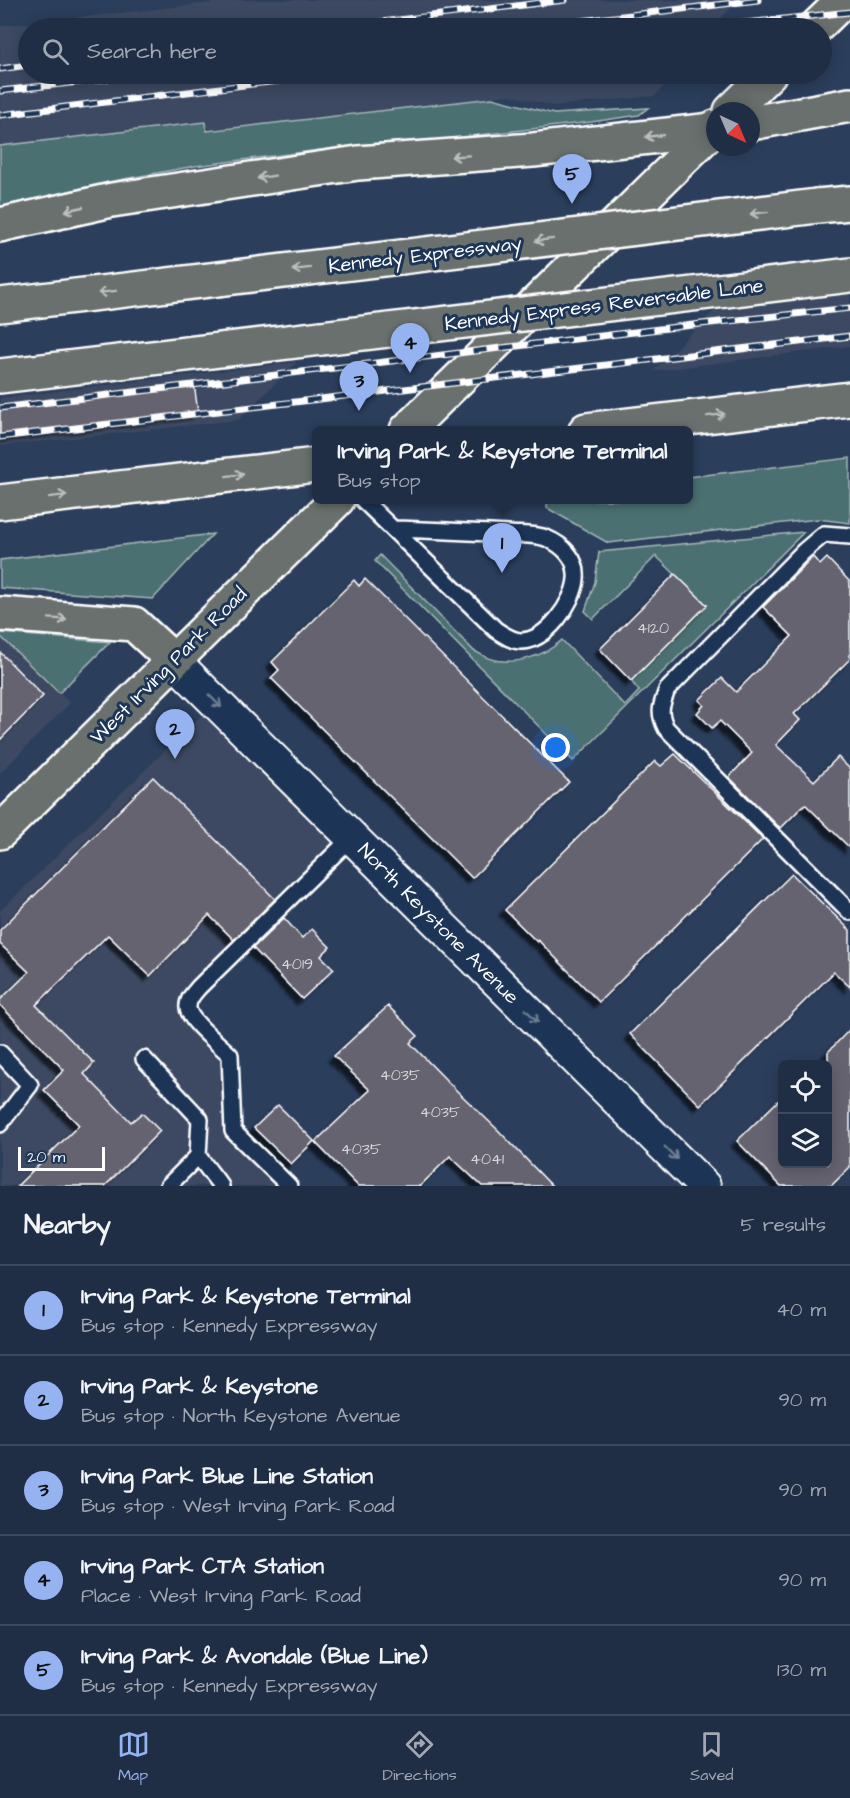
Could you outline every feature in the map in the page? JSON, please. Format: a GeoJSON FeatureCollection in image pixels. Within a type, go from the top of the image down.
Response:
{"type":"FeatureCollection","features":[{"type":"Feature","properties":{"kind":"main road"},"geometry":{"type":"LineString","coordinates":[[825,18],[844,0]]}},
{"type":"Feature","properties":{"kind":"main road"},"geometry":{"type":"LineString","coordinates":[[741,102],[760,84]]}},
{"type":"Feature","properties":{"kind":"main road"},"geometry":{"type":"LineString","coordinates":[[760,121],[850,105]]}},
{"type":"Feature","properties":{"kind":"main road"},"geometry":{"type":"LineString","coordinates":[[0,225],[112,200],[358,163],[533,150],[706,127]]}},
{"type":"Feature","properties":{"kind":"main road"},"geometry":{"type":"LineString","coordinates":[[411,426],[706,137]]}},
{"type":"Feature","properties":{"kind":"main road","name":"Kennedy Expressway"},"geometry":{"type":"LineString","coordinates":[[0,305],[850,202]]}},
{"type":"Feature","properties":{"kind":"main road","name":"Kennedy Express Reversable Lane"},"geometry":{"type":"LineString","coordinates":[[0,376],[850,275]]}},
{"type":"Feature","properties":{"kind":"main road"},"geometry":{"type":"LineString","coordinates":[[624,426],[850,399]]}},
{"type":"Feature","properties":{"kind":"main road"},"geometry":{"type":"LineString","coordinates":[[0,502],[312,465]]}},
{"type":"Feature","properties":{"kind":"main road","name":"West Irving Park Road"},"geometry":{"type":"LineString","coordinates":[[0,832],[333,504]]}},
{"type":"Feature","properties":{"kind":"main road"},"geometry":{"type":"LineString","coordinates":[[0,614],[134,624],[174,660]]}},
{"type":"Feature","properties":{"kind":"street","name":"North Keystone Avenue"},"geometry":{"type":"LineString","coordinates":[[174,660],[704,1186]]}},
{"type":"Feature","properties":{"kind":"lane"},"geometry":{"type":"LineString","coordinates":[[367,504],[496,630],[510,638],[522,641],[542,634],[561,613],[576,579],[574,564],[568,553],[560,544],[543,537],[394,529]]}},
{"type":"Feature","properties":{"kind":"lane"},"geometry":{"type":"LineString","coordinates":[[850,536],[824,534],[804,551],[668,690],[662,704],[661,717],[666,728],[850,912]]}},
{"type":"Feature","properties":{"kind":"lane"},"geometry":{"type":"LineString","coordinates":[[289,1186],[233,1131],[230,1055],[191,1017],[188,1008],[190,998],[199,987],[352,837]]}},
{"type":"Feature","properties":{"kind":"lane"},"geometry":{"type":"LineString","coordinates":[[0,1053],[30,1085],[0,1124]]}},
{"type":"Feature","properties":{"kind":"lane"},"geometry":{"type":"LineString","coordinates":[[144,1059],[200,1119],[198,1156],[221,1186]]}},
{"type":"Feature","properties":{"kind":"lane"},"geometry":{"type":"LineString","coordinates":[[168,1186],[198,1156]]}},
{"type":"Feature","properties":{"kind":"shaded area"},"geometry":{"type":"Polygon","coordinates":[[[237,0],[739,0],[721,18],[73,18],[237,0]]]}},
{"type":"Feature","properties":{"kind":"shaded area"},"geometry":{"type":"Polygon","coordinates":[[[18,24],[18,84],[666,84],[655,96],[554,106],[509,95],[207,131],[205,122],[0,146],[0,26],[18,24]]]}},
{"type":"Feature","properties":{"kind":"shaded area"},"geometry":{"type":"Polygon","coordinates":[[[850,294],[850,346],[653,371],[714,311],[850,294]]]}},
{"type":"Feature","properties":{"kind":"shaded area"},"geometry":{"type":"Polygon","coordinates":[[[297,362],[238,420],[0,446],[0,398],[297,362]]]}},
{"type":"Feature","properties":{"kind":"shaded area"},"geometry":{"type":"Polygon","coordinates":[[[0,636],[70,703],[0,773],[0,636]]]}},
{"type":"Feature","properties":{"kind":"shaded area"},"geometry":{"type":"Polygon","coordinates":[[[212,705],[347,837],[181,1001],[225,1056],[229,1135],[282,1186],[0,1186],[0,911],[212,705]]]}},
{"type":"Feature","properties":{"kind":"green space"},"geometry":{"type":"Polygon","coordinates":[[[492,98],[554,114],[648,108],[639,115],[591,122],[445,139],[367,144],[195,166],[108,182],[0,207],[0,146],[205,122],[207,131],[492,98]]]}},
{"type":"Feature","properties":{"kind":"green space"},"geometry":{"type":"Polygon","coordinates":[[[850,458],[850,523],[818,519],[608,543],[547,508],[547,504],[693,504],[693,476],[850,458]]]}},
{"type":"Feature","properties":{"kind":"green space"},"geometry":{"type":"Polygon","coordinates":[[[804,532],[573,761],[375,561],[380,555],[474,651],[500,661],[519,660],[547,651],[562,640],[625,706],[639,691],[631,681],[707,605],[656,556],[593,619],[585,611],[595,582],[599,552],[804,532]]]}},
{"type":"Feature","properties":{"kind":"green space"},"geometry":{"type":"Polygon","coordinates":[[[213,534],[153,599],[0,588],[0,560],[213,534]]]}},
{"type":"Feature","properties":{"kind":"green space"},"geometry":{"type":"Polygon","coordinates":[[[0,633],[110,642],[59,693],[0,636],[0,633]]]}},
{"type":"Feature","properties":{"kind":"building"},"geometry":{"type":"Polygon","coordinates":[[[194,383],[198,413],[0,437],[0,406],[194,383]]]}},
{"type":"Feature","properties":{"kind":"building"},"geometry":{"type":"Polygon","coordinates":[[[813,557],[820,565],[827,558],[850,582],[850,659],[794,714],[800,720],[776,745],[814,781],[838,757],[850,769],[850,848],[805,804],[781,828],[777,825],[729,777],[752,753],[720,721],[712,728],[697,713],[704,705],[699,700],[722,678],[736,692],[792,636],[763,607],[813,557]]]}},
{"type":"Feature","properties":{"kind":"building"},"geometry":{"type":"Polygon","coordinates":[[[675,574],[707,605],[631,681],[600,649],[675,574]]]}},
{"type":"Feature","properties":{"kind":"building"},"geometry":{"type":"Polygon","coordinates":[[[365,579],[569,782],[472,878],[271,678],[279,670],[272,662],[354,580],[359,586],[365,579]]]}},
{"type":"Feature","properties":{"kind":"building"},"geometry":{"type":"Polygon","coordinates":[[[0,652],[43,696],[0,740],[0,652]]]}},
{"type":"Feature","properties":{"kind":"building"},"geometry":{"type":"Polygon","coordinates":[[[675,754],[763,839],[599,1002],[505,910],[655,761],[661,766],[675,754]]]}},
{"type":"Feature","properties":{"kind":"building"},"geometry":{"type":"Polygon","coordinates":[[[153,777],[275,899],[234,940],[209,915],[150,976],[108,935],[36,1005],[94,1063],[84,1074],[131,1122],[142,1113],[160,1131],[105,1186],[17,1186],[79,1125],[44,1090],[64,1070],[0,1005],[0,1000],[29,972],[0,944],[0,930],[153,777]]]}},
{"type":"Feature","properties":{"kind":"building"},"geometry":{"type":"Polygon","coordinates":[[[792,874],[850,930],[850,987],[834,972],[700,1105],[630,1034],[792,874]]]}},
{"type":"Feature","properties":{"kind":"building"},"geometry":{"type":"Polygon","coordinates":[[[284,918],[302,938],[312,929],[330,947],[321,956],[334,969],[302,999],[253,948],[284,918]]]}},
{"type":"Feature","properties":{"kind":"building"},"geometry":{"type":"Polygon","coordinates":[[[388,1006],[418,1036],[410,1043],[552,1186],[482,1186],[450,1156],[420,1186],[358,1186],[315,1142],[370,1090],[334,1056],[388,1006]]]}},
{"type":"Feature","properties":{"kind":"building"},"geometry":{"type":"Polygon","coordinates":[[[850,1029],[850,1167],[831,1186],[781,1186],[737,1141],[778,1101],[778,1168],[832,1168],[832,1060],[828,1060],[828,1052],[850,1029]]]}},
{"type":"Feature","properties":{"kind":"building"},"geometry":{"type":"Polygon","coordinates":[[[278,1105],[314,1141],[291,1164],[254,1128],[278,1105]]]}},
{"type":"Feature","properties":{"kind":"railway"},"geometry":{"type":"LineString","coordinates":[[415,18],[565,0]]}},
{"type":"Feature","properties":{"kind":"railway"},"geometry":{"type":"LineString","coordinates":[[606,18],[758,0]]}},
{"type":"Feature","properties":{"kind":"railway"},"geometry":{"type":"LineString","coordinates":[[793,18],[850,12]]}},
{"type":"Feature","properties":{"kind":"railway"},"geometry":{"type":"LineString","coordinates":[[0,69],[18,66]]}},
{"type":"Feature","properties":{"kind":"railway"},"geometry":{"type":"LineString","coordinates":[[0,91],[61,84]]}},
{"type":"Feature","properties":{"kind":"railway"},"geometry":{"type":"LineString","coordinates":[[0,115],[253,84]]}},
{"type":"Feature","properties":{"kind":"railway"},"geometry":{"type":"LineString","coordinates":[[0,408],[850,308]]}},
{"type":"Feature","properties":{"kind":"railway"},"geometry":{"type":"LineString","coordinates":[[0,437],[850,336]]}},
{"type":"Feature","properties":{"kind":"place","name":"Irving Park & Avondale (Blue Line)"},"geometry":{"type":"Point","coordinates":[572,204]}},
{"type":"Feature","properties":{"kind":"place","name":"Irving Park CTA Station"},"geometry":{"type":"Point","coordinates":[410,373]}},
{"type":"Feature","properties":{"kind":"place","name":"Irving Park Blue Line Station"},"geometry":{"type":"Point","coordinates":[359,411]}},
{"type":"Feature","properties":{"kind":"place","name":"Irving Park & Keystone Terminal"},"geometry":{"type":"Point","coordinates":[502,573]}},
{"type":"Feature","properties":{"kind":"place","name":"Irving Park & Keystone"},"geometry":{"type":"Point","coordinates":[175,759]}}]}
